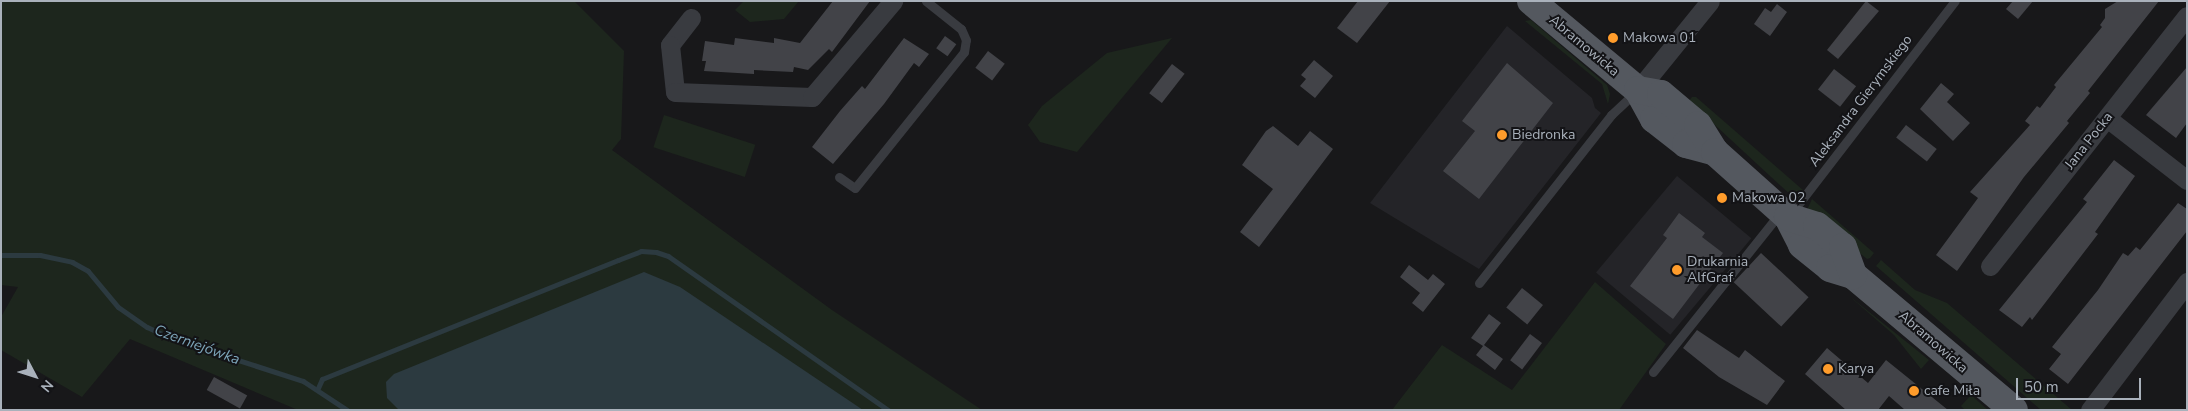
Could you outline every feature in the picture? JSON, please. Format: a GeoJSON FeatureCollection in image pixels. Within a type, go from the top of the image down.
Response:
{"type":"FeatureCollection","features":[{"type":"Feature","properties":{"kind":"main road","name":"Abramowicka"},"geometry":{"type":"LineString","coordinates":[[1530,1],[1638,90],[1661,94],[1676,106],[1698,125],[1715,152],[1785,214],[1802,245],[1830,268],[1853,275],[2014,410]]}},
{"type":"Feature","properties":{"kind":"street"},"geometry":{"type":"LineString","coordinates":[[691,18],[670,45],[675,92],[812,97],[893,1]]}},
{"type":"Feature","properties":{"kind":"street"},"geometry":{"type":"LineString","coordinates":[[1638,90],[1710,1]]}},
{"type":"Feature","properties":{"kind":"street","name":"Jana Pocka"},"geometry":{"type":"LineString","coordinates":[[1990,266],[2187,16]]}},
{"type":"Feature","properties":{"kind":"street"},"geometry":{"type":"LineString","coordinates":[[2107,118],[2187,180]]}},
{"type":"Feature","properties":{"kind":"street"},"geometry":{"type":"LineString","coordinates":[[2090,410],[2187,282]]}},
{"type":"Feature","properties":{"kind":"lane"},"geometry":{"type":"LineString","coordinates":[[840,177],[855,188],[964,52],[966,40],[961,30],[926,1]]}},
{"type":"Feature","properties":{"kind":"lane","name":"Aleksandra Gierymskiego"},"geometry":{"type":"LineString","coordinates":[[1653,372],[1785,214],[1955,1]]}},
{"type":"Feature","properties":{"kind":"lane"},"geometry":{"type":"LineString","coordinates":[[1479,282],[1611,115],[1638,90]]}},
{"type":"Feature","properties":{"kind":"shaded area"},"geometry":{"type":"Polygon","coordinates":[[[1,1],[574,1],[624,51],[621,139],[612,150],[832,310],[982,410],[298,410],[130,339],[82,397],[1,350],[1,317],[18,287],[1,285],[1,1]]]}},
{"type":"Feature","properties":{"kind":"shaded area"},"geometry":{"type":"Polygon","coordinates":[[[744,1],[799,1],[784,19],[750,22],[735,10],[744,1]]]}},
{"type":"Feature","properties":{"kind":"shaded area"},"geometry":{"type":"Polygon","coordinates":[[[1531,20],[1607,85],[1610,94],[1608,104],[1602,84],[1525,21],[1531,20]]]}},
{"type":"Feature","properties":{"kind":"shaded area"},"geometry":{"type":"Polygon","coordinates":[[[1507,26],[1592,98],[1595,108],[1601,113],[1479,269],[1370,203],[1507,26]]]}},
{"type":"Feature","properties":{"kind":"shaded area"},"geometry":{"type":"Polygon","coordinates":[[[1172,38],[1077,152],[1040,142],[1028,125],[1042,106],[1107,53],[1172,38]]]}},
{"type":"Feature","properties":{"kind":"shaded area"},"geometry":{"type":"Polygon","coordinates":[[[1692,97],[1696,97],[1804,191],[1799,198],[1795,199],[1689,101],[1692,97]]]}},
{"type":"Feature","properties":{"kind":"shaded area"},"geometry":{"type":"Polygon","coordinates":[[[664,115],[755,145],[745,177],[653,147],[664,115]]]}},
{"type":"Feature","properties":{"kind":"shaded area"},"geometry":{"type":"Polygon","coordinates":[[[1677,176],[1751,238],[1670,335],[1596,273],[1677,176]]]}},
{"type":"Feature","properties":{"kind":"shaded area"},"geometry":{"type":"Polygon","coordinates":[[[1812,199],[1874,253],[1870,258],[1867,259],[1807,210],[1812,199]]]}},
{"type":"Feature","properties":{"kind":"shaded area"},"geometry":{"type":"Polygon","coordinates":[[[1881,260],[1915,290],[1947,303],[2072,410],[2041,410],[1876,266],[1881,260]]]}},
{"type":"Feature","properties":{"kind":"shaded area"},"geometry":{"type":"Polygon","coordinates":[[[644,272],[680,287],[863,410],[399,410],[387,398],[386,382],[394,374],[644,272]]]}},
{"type":"Feature","properties":{"kind":"shaded area"},"geometry":{"type":"Polygon","coordinates":[[[1595,282],[1666,344],[1619,410],[1392,410],[1442,345],[1512,390],[1595,282]]]}},
{"type":"Feature","properties":{"kind":"shaded area"},"geometry":{"type":"Polygon","coordinates":[[[1848,295],[1929,360],[1921,369],[1894,335],[1848,295]]]}},
{"type":"Feature","properties":{"kind":"shaded area"},"geometry":{"type":"Polygon","coordinates":[[[1971,395],[1988,410],[1965,410],[1961,406],[1971,395]]]}},
{"type":"Feature","properties":{"kind":"building"},"geometry":{"type":"Polygon","coordinates":[[[833,1],[870,1],[832,52],[829,49],[808,70],[794,67],[793,72],[754,70],[754,74],[704,71],[706,61],[702,61],[705,41],[734,45],[735,38],[774,43],[774,38],[800,43],[833,1]]]}},
{"type":"Feature","properties":{"kind":"building"},"geometry":{"type":"Polygon","coordinates":[[[1358,1],[1390,1],[1357,43],[1337,28],[1358,1]]]}},
{"type":"Feature","properties":{"kind":"building"},"geometry":{"type":"Polygon","coordinates":[[[1866,1],[1879,11],[1838,59],[1827,50],[1866,1]]]}},
{"type":"Feature","properties":{"kind":"building"},"geometry":{"type":"Polygon","coordinates":[[[2013,1],[2033,1],[2018,19],[2006,9],[2013,1]]]}},
{"type":"Feature","properties":{"kind":"building"},"geometry":{"type":"Polygon","coordinates":[[[2118,1],[2159,1],[2088,91],[2090,93],[2067,121],[2069,123],[2024,177],[1957,271],[1936,255],[1978,198],[1970,192],[2030,125],[2025,121],[2037,106],[2040,108],[2056,87],[2054,85],[2102,27],[2100,25],[2105,18],[2105,9],[2118,1]]]}},
{"type":"Feature","properties":{"kind":"building"},"geometry":{"type":"Polygon","coordinates":[[[1777,4],[1787,12],[1770,36],[1754,24],[1765,8],[1771,12],[1777,4]]]}},
{"type":"Feature","properties":{"kind":"building"},"geometry":{"type":"Polygon","coordinates":[[[945,36],[956,44],[948,56],[936,48],[945,36]]]}},
{"type":"Feature","properties":{"kind":"building"},"geometry":{"type":"Polygon","coordinates":[[[904,38],[929,54],[919,67],[914,63],[884,104],[833,164],[812,147],[862,86],[865,89],[904,38]]]}},
{"type":"Feature","properties":{"kind":"building"},"geometry":{"type":"Polygon","coordinates":[[[988,51],[1005,64],[992,80],[975,68],[988,51]]]}},
{"type":"Feature","properties":{"kind":"building"},"geometry":{"type":"Polygon","coordinates":[[[1314,60],[1333,76],[1315,98],[1300,86],[1306,79],[1301,75],[1314,60]]]}},
{"type":"Feature","properties":{"kind":"building"},"geometry":{"type":"Polygon","coordinates":[[[1507,63],[1553,103],[1479,199],[1443,171],[1475,131],[1462,121],[1507,63]]]}},
{"type":"Feature","properties":{"kind":"building"},"geometry":{"type":"Polygon","coordinates":[[[1172,64],[1185,74],[1162,103],[1149,93],[1172,64]]]}},
{"type":"Feature","properties":{"kind":"building"},"geometry":{"type":"Polygon","coordinates":[[[2187,67],[2187,123],[2176,138],[2146,115],[2187,67]]]}},
{"type":"Feature","properties":{"kind":"building"},"geometry":{"type":"Polygon","coordinates":[[[1834,69],[1856,86],[1840,107],[1818,89],[1834,69]]]}},
{"type":"Feature","properties":{"kind":"building"},"geometry":{"type":"Polygon","coordinates":[[[1941,83],[1954,94],[1947,102],[1970,123],[1953,141],[1920,109],[1941,83]]]}},
{"type":"Feature","properties":{"kind":"building"},"geometry":{"type":"Polygon","coordinates":[[[1906,125],[1937,149],[1927,162],[1896,138],[1906,125]]]}},
{"type":"Feature","properties":{"kind":"building"},"geometry":{"type":"Polygon","coordinates":[[[1273,126],[1298,146],[1310,131],[1333,149],[1259,247],[1240,232],[1273,189],[1242,165],[1266,131],[1273,126]]]}},
{"type":"Feature","properties":{"kind":"building"},"geometry":{"type":"Polygon","coordinates":[[[2114,160],[2135,176],[2095,232],[2098,234],[2032,320],[2030,317],[2022,327],[1999,310],[2087,202],[2083,199],[2114,160]]]}},
{"type":"Feature","properties":{"kind":"building"},"geometry":{"type":"Polygon","coordinates":[[[2178,203],[2187,209],[2187,231],[2068,384],[2049,369],[2061,354],[2052,347],[2098,290],[2123,253],[2128,256],[2136,247],[2140,250],[2178,203]]]}},
{"type":"Feature","properties":{"kind":"building","name":"Drukarnia AlfGraf"},"geometry":{"type":"Polygon","coordinates":[[[1679,213],[1705,233],[1702,237],[1723,253],[1673,319],[1630,286],[1667,238],[1663,235],[1679,213]]]}},
{"type":"Feature","properties":{"kind":"building"},"geometry":{"type":"Polygon","coordinates":[[[1761,253],[1809,297],[1781,327],[1734,282],[1761,253]]]}},
{"type":"Feature","properties":{"kind":"building"},"geometry":{"type":"Polygon","coordinates":[[[1409,265],[1428,280],[1433,274],[1445,284],[1423,312],[1412,303],[1420,293],[1400,277],[1409,265]]]}},
{"type":"Feature","properties":{"kind":"building"},"geometry":{"type":"Polygon","coordinates":[[[1522,288],[1543,305],[1527,324],[1506,307],[1522,288]]]}},
{"type":"Feature","properties":{"kind":"building"},"geometry":{"type":"Polygon","coordinates":[[[1489,314],[1501,323],[1484,345],[1503,359],[1495,370],[1476,355],[1483,346],[1471,338],[1489,314]]]}},
{"type":"Feature","properties":{"kind":"building"},"geometry":{"type":"Polygon","coordinates":[[[1697,330],[1739,358],[1745,350],[1785,381],[1767,405],[1719,377],[1683,348],[1697,330]]]}},
{"type":"Feature","properties":{"kind":"building"},"geometry":{"type":"Polygon","coordinates":[[[1530,334],[1542,343],[1522,369],[1510,360],[1530,334]]]}},
{"type":"Feature","properties":{"kind":"building"},"geometry":{"type":"Polygon","coordinates":[[[1827,348],[1868,383],[1886,360],[1948,410],[1905,410],[1889,396],[1878,410],[1846,410],[1805,374],[1827,348]]]}},
{"type":"Feature","properties":{"kind":"building"},"geometry":{"type":"Polygon","coordinates":[[[214,377],[247,395],[240,409],[207,390],[214,377]]]}},
{"type":"Feature","properties":{"kind":"waterway"},"geometry":{"type":"LineString","coordinates":[[318,388],[322,379],[641,251],[656,252],[668,256],[888,410]]}},
{"type":"Feature","properties":{"kind":"waterway","name":"Czerniejówka"},"geometry":{"type":"LineString","coordinates":[[1,255],[40,255],[72,262],[88,271],[118,307],[147,327],[173,339],[303,381],[347,410]]}},
{"type":"Feature","properties":{"kind":"place","name":"Makowa 01"},"geometry":{"type":"Point","coordinates":[1613,38]}},
{"type":"Feature","properties":{"kind":"place","name":"Biedronka"},"geometry":{"type":"Point","coordinates":[1502,135]}},
{"type":"Feature","properties":{"kind":"place","name":"Makowa 02"},"geometry":{"type":"Point","coordinates":[1722,198]}},
{"type":"Feature","properties":{"kind":"place","name":"Drukarnia AlfGraf"},"geometry":{"type":"Point","coordinates":[1677,270]}},
{"type":"Feature","properties":{"kind":"place","name":"Karya"},"geometry":{"type":"Point","coordinates":[1828,369]}},
{"type":"Feature","properties":{"kind":"place","name":"cafe Miła"},"geometry":{"type":"Point","coordinates":[1914,391]}}]}
